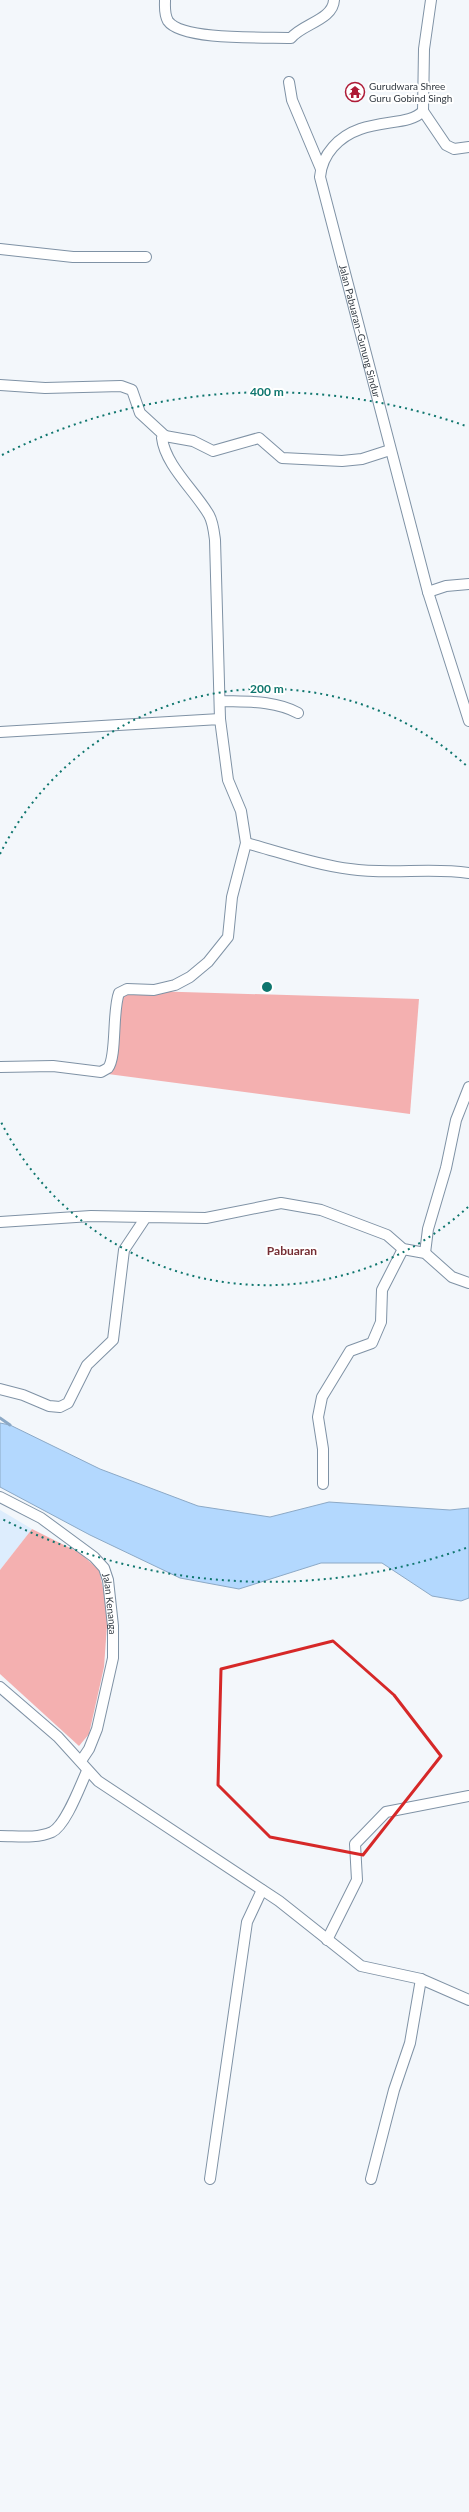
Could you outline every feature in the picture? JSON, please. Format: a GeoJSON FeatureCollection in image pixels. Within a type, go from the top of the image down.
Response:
{"type":"FeatureCollection","features":[{"type":"Feature","properties":{"kind":"street"},"geometry":{"type":"LineString","coordinates":[[165,0],[165,12],[169,22],[178,28],[209,36],[291,38],[302,27],[329,14],[334,6],[334,0]]}},
{"type":"Feature","properties":{"kind":"street"},"geometry":{"type":"LineString","coordinates":[[431,0],[424,49],[423,112],[446,145],[454,149],[469,147]]}},
{"type":"Feature","properties":{"kind":"street"},"geometry":{"type":"LineString","coordinates":[[289,82],[292,100],[321,169]]}},
{"type":"Feature","properties":{"kind":"street","name":"Jalan Pabuaran–Gunung Sindur"},"geometry":{"type":"LineString","coordinates":[[423,112],[415,117],[376,124],[348,133],[328,153],[321,169],[321,186],[428,592],[469,721]]}},
{"type":"Feature","properties":{"kind":"street"},"geometry":{"type":"LineString","coordinates":[[0,249],[73,257],[146,257]]}},
{"type":"Feature","properties":{"kind":"street"},"geometry":{"type":"LineString","coordinates":[[0,385],[45,388],[122,386],[132,390],[140,412],[165,436],[193,441],[213,451],[259,438],[282,458],[342,461],[362,459],[390,450]]}},
{"type":"Feature","properties":{"kind":"street"},"geometry":{"type":"LineString","coordinates":[[0,1067],[53,1066],[101,1072],[108,1068],[112,1056],[115,1004],[119,993],[127,989],[154,990],[175,985],[190,977],[208,962],[226,942],[232,897],[246,843],[241,811],[228,780],[220,719],[215,540],[210,516],[177,470],[163,445],[162,438],[165,436]]}},
{"type":"Feature","properties":{"kind":"street"},"geometry":{"type":"LineString","coordinates":[[428,592],[446,586],[469,584]]}},
{"type":"Feature","properties":{"kind":"street"},"geometry":{"type":"LineString","coordinates":[[220,701],[270,703],[286,706],[298,713]]}},
{"type":"Feature","properties":{"kind":"street"},"geometry":{"type":"LineString","coordinates":[[0,732],[220,719]]}},
{"type":"Feature","properties":{"kind":"street"},"geometry":{"type":"LineString","coordinates":[[246,843],[350,869],[398,872],[452,870],[469,873]]}},
{"type":"Feature","properties":{"kind":"street"},"geometry":{"type":"LineString","coordinates":[[425,1253],[428,1229],[446,1168],[456,1120],[469,1088]]}},
{"type":"Feature","properties":{"kind":"street"},"geometry":{"type":"LineString","coordinates":[[0,1222],[91,1216],[206,1218],[281,1203],[328,1213],[387,1235],[403,1249],[425,1253],[452,1277],[469,1284]]}},
{"type":"Feature","properties":{"kind":"street"},"geometry":{"type":"LineString","coordinates":[[0,1389],[22,1395],[49,1406],[60,1407],[68,1403],[88,1365],[113,1340],[124,1250],[146,1217]]}},
{"type":"Feature","properties":{"kind":"street"},"geometry":{"type":"LineString","coordinates":[[323,1484],[323,1449],[318,1417],[322,1397],[350,1351],[372,1343],[381,1322],[382,1290],[403,1249]]}},
{"type":"Feature","properties":{"kind":"street","name":"Jalan Kenanga"},"geometry":{"type":"LineString","coordinates":[[0,1497],[41,1518],[94,1557],[104,1568],[106,1574],[113,1626],[113,1658],[97,1729],[89,1749],[81,1761]]}},
{"type":"Feature","properties":{"kind":"street"},"geometry":{"type":"LineString","coordinates":[[0,1687],[58,1736],[98,1781],[262,1890],[360,1966],[421,1979],[469,2000]]}},
{"type":"Feature","properties":{"kind":"street"},"geometry":{"type":"LineString","coordinates":[[0,1836],[32,1837],[52,1832],[61,1824],[88,1771]]}},
{"type":"Feature","properties":{"kind":"street"},"geometry":{"type":"LineString","coordinates":[[327,1940],[357,1880],[355,1844],[386,1812],[469,1796]]}},
{"type":"Feature","properties":{"kind":"street"},"geometry":{"type":"LineString","coordinates":[[210,2179],[247,1922],[262,1890]]}},
{"type":"Feature","properties":{"kind":"street"},"geometry":{"type":"LineString","coordinates":[[371,2179],[394,2090],[410,2043],[421,1979]]}},
{"type":"Feature","properties":{"kind":"highlighted area"},"geometry":{"type":"Polygon","coordinates":[[[333,1641],[394,1695],[441,1756],[363,1855],[270,1837],[218,1785],[221,1669],[333,1641]]]}},
{"type":"Feature","properties":{"kind":"shaded area"},"geometry":{"type":"Polygon","coordinates":[[[116,990],[419,999],[410,1114],[108,1074],[116,990]]]}},
{"type":"Feature","properties":{"kind":"shaded area"},"geometry":{"type":"Polygon","coordinates":[[[0,1510],[32,1529],[0,1570],[0,1510]]]}},
{"type":"Feature","properties":{"kind":"shaded area"},"geometry":{"type":"Polygon","coordinates":[[[32,1529],[80,1553],[99,1570],[108,1611],[104,1667],[89,1734],[79,1746],[0,1674],[0,1570],[32,1529]]]}},
{"type":"Feature","properties":{"kind":"water"},"geometry":{"type":"Polygon","coordinates":[[[0,1423],[10,1425],[100,1469],[198,1506],[270,1517],[329,1502],[450,1510],[469,1508],[469,1598],[461,1601],[432,1596],[382,1563],[321,1563],[239,1589],[180,1578],[90,1535],[0,1487],[0,1423]]]}},
{"type":"Feature","properties":{"kind":"waterway"},"geometry":{"type":"LineString","coordinates":[[0,1418],[10,1425]]}},
{"type":"Feature","properties":{"kind":"place","name":"Gurudwara Shree Guru Gobind Singh"},"geometry":{"type":"Point","coordinates":[355,92]}},
{"type":"Feature","properties":{"kind":"district","name":"Pabuaran"},"geometry":{"type":"Point","coordinates":[292,1250]}}]}
